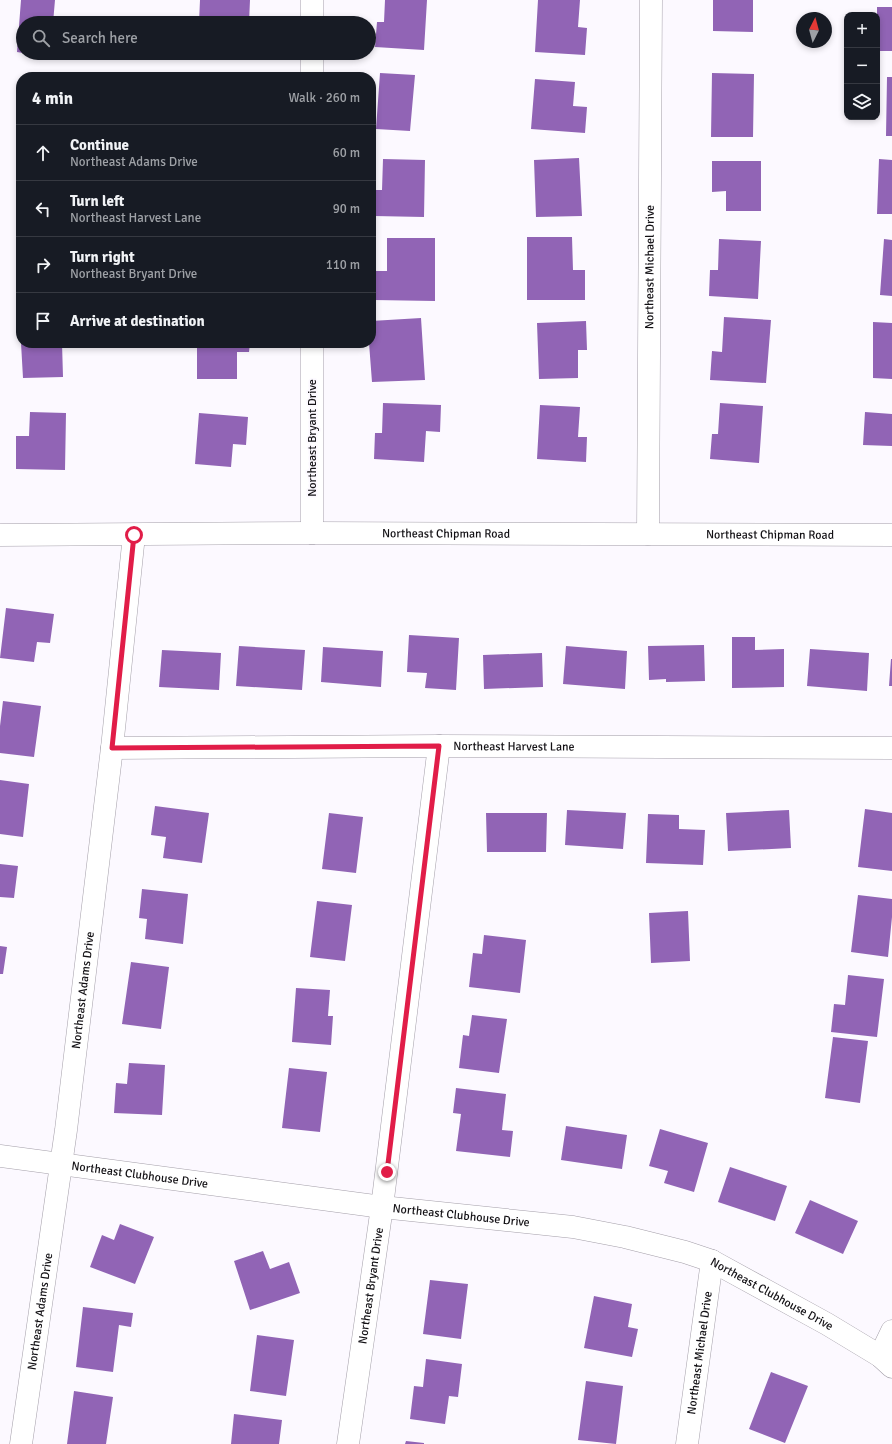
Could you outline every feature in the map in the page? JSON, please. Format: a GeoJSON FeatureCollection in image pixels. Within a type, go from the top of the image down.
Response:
{"type":"FeatureCollection","features":[{"type":"Feature","properties":{"kind":"street"},"geometry":{"type":"LineString","coordinates":[[312,0],[312,16]]}},
{"type":"Feature","properties":{"kind":"street","name":"Northeast Michael Drive"},"geometry":{"type":"LineString","coordinates":[[648,534],[651,0]]}},
{"type":"Feature","properties":{"kind":"street"},"geometry":{"type":"LineString","coordinates":[[312,60],[312,72]]}},
{"type":"Feature","properties":{"kind":"street","name":"Northeast Bryant Drive"},"geometry":{"type":"LineString","coordinates":[[312,348],[312,533]]}},
{"type":"Feature","properties":{"kind":"street","name":"Northeast Chipman Road"},"geometry":{"type":"LineString","coordinates":[[0,536],[312,533],[892,535]]}},
{"type":"Feature","properties":{"kind":"street","name":"Northeast Adams Drive"},"geometry":{"type":"LineString","coordinates":[[21,1444],[62,1164],[112,748],[134,535]]}},
{"type":"Feature","properties":{"kind":"street","name":"Northeast Bryant Drive"},"geometry":{"type":"LineString","coordinates":[[348,1444],[382,1207],[439,746]]}},
{"type":"Feature","properties":{"kind":"street","name":"Northeast Harvest Lane"},"geometry":{"type":"LineString","coordinates":[[112,748],[439,746],[892,748]]}},
{"type":"Feature","properties":{"kind":"street","name":"Northeast Clubhouse Drive"},"geometry":{"type":"LineString","coordinates":[[0,1156],[382,1207],[573,1227],[625,1237],[685,1252],[712,1261],[827,1324],[886,1361]]}},
{"type":"Feature","properties":{"kind":"street","name":"Northeast Michael Drive"},"geometry":{"type":"LineString","coordinates":[[687,1444],[712,1261]]}},
{"type":"Feature","properties":{"kind":"street"},"geometry":{"type":"LineString","coordinates":[[886,1361],[892,1331]]}},
{"type":"Feature","properties":{"kind":"building"},"geometry":{"type":"Polygon","coordinates":[[[21,0],[55,0],[54,16],[20,16],[21,0]]]}},
{"type":"Feature","properties":{"kind":"building"},"geometry":{"type":"Polygon","coordinates":[[[200,0],[250,0],[249,16],[199,16],[200,0]]]}},
{"type":"Feature","properties":{"kind":"building"},"geometry":{"type":"Polygon","coordinates":[[[385,0],[427,0],[424,50],[376,47],[377,22],[384,22],[385,0]]]}},
{"type":"Feature","properties":{"kind":"building"},"geometry":{"type":"Polygon","coordinates":[[[538,0],[580,0],[578,27],[587,28],[585,55],[535,52],[538,0]]]}},
{"type":"Feature","properties":{"kind":"building"},"geometry":{"type":"Polygon","coordinates":[[[713,0],[753,0],[753,32],[713,31],[713,0]]]}},
{"type":"Feature","properties":{"kind":"building"},"geometry":{"type":"Polygon","coordinates":[[[877,7],[892,7],[892,51],[880,51],[880,12],[877,12],[877,7]]]}},
{"type":"Feature","properties":{"kind":"building"},"geometry":{"type":"Polygon","coordinates":[[[380,73],[415,75],[410,131],[376,129],[380,73]]]}},
{"type":"Feature","properties":{"kind":"building"},"geometry":{"type":"Polygon","coordinates":[[[712,73],[754,74],[753,137],[711,137],[712,73]]]}},
{"type":"Feature","properties":{"kind":"building"},"geometry":{"type":"Polygon","coordinates":[[[887,77],[892,77],[892,136],[886,136],[887,77]]]}},
{"type":"Feature","properties":{"kind":"building"},"geometry":{"type":"Polygon","coordinates":[[[535,79],[575,82],[573,106],[587,107],[585,133],[531,129],[535,79]]]}},
{"type":"Feature","properties":{"kind":"building"},"geometry":{"type":"Polygon","coordinates":[[[579,158],[582,216],[536,217],[534,160],[579,158]]]}},
{"type":"Feature","properties":{"kind":"building"},"geometry":{"type":"Polygon","coordinates":[[[383,159],[425,160],[424,217],[376,216],[376,190],[382,190],[383,159]]]}},
{"type":"Feature","properties":{"kind":"building"},"geometry":{"type":"Polygon","coordinates":[[[879,159],[892,160],[892,214],[877,214],[879,159]]]}},
{"type":"Feature","properties":{"kind":"building"},"geometry":{"type":"Polygon","coordinates":[[[712,161],[761,161],[761,211],[726,211],[726,191],[712,192],[712,161]]]}},
{"type":"Feature","properties":{"kind":"building"},"geometry":{"type":"Polygon","coordinates":[[[527,237],[572,237],[573,270],[585,270],[585,300],[527,300],[527,237]]]}},
{"type":"Feature","properties":{"kind":"building"},"geometry":{"type":"Polygon","coordinates":[[[387,238],[435,238],[435,301],[376,300],[376,271],[387,271],[387,238]]]}},
{"type":"Feature","properties":{"kind":"building"},"geometry":{"type":"Polygon","coordinates":[[[719,239],[761,241],[758,299],[709,296],[710,270],[718,270],[719,239]]]}},
{"type":"Feature","properties":{"kind":"building"},"geometry":{"type":"Polygon","coordinates":[[[884,239],[892,240],[892,296],[880,295],[884,239]]]}},
{"type":"Feature","properties":{"kind":"building"},"geometry":{"type":"Polygon","coordinates":[[[724,317],[771,320],[766,383],[710,380],[712,351],[722,352],[724,317]]]}},
{"type":"Feature","properties":{"kind":"building"},"geometry":{"type":"Polygon","coordinates":[[[421,318],[425,380],[372,382],[369,348],[376,348],[376,321],[421,318]]]}},
{"type":"Feature","properties":{"kind":"building"},"geometry":{"type":"Polygon","coordinates":[[[586,321],[587,350],[578,350],[578,378],[539,379],[537,323],[586,321]]]}},
{"type":"Feature","properties":{"kind":"building"},"geometry":{"type":"Polygon","coordinates":[[[873,322],[892,323],[892,379],[873,378],[873,322]]]}},
{"type":"Feature","properties":{"kind":"building"},"geometry":{"type":"Polygon","coordinates":[[[21,348],[62,348],[63,377],[23,378],[21,348]]]}},
{"type":"Feature","properties":{"kind":"building"},"geometry":{"type":"Polygon","coordinates":[[[197,348],[249,348],[249,352],[237,352],[237,379],[197,379],[197,348]]]}},
{"type":"Feature","properties":{"kind":"building"},"geometry":{"type":"Polygon","coordinates":[[[383,403],[441,405],[440,432],[426,431],[424,462],[374,459],[375,433],[382,433],[383,403]]]}},
{"type":"Feature","properties":{"kind":"building"},"geometry":{"type":"Polygon","coordinates":[[[720,403],[763,406],[759,463],[710,459],[712,434],[718,434],[720,403]]]}},
{"type":"Feature","properties":{"kind":"building"},"geometry":{"type":"Polygon","coordinates":[[[540,405],[580,407],[578,437],[587,437],[586,462],[537,459],[540,405]]]}},
{"type":"Feature","properties":{"kind":"building"},"geometry":{"type":"Polygon","coordinates":[[[30,412],[66,413],[65,470],[16,469],[16,436],[29,436],[30,412]]]}},
{"type":"Feature","properties":{"kind":"building"},"geometry":{"type":"Polygon","coordinates":[[[865,412],[892,414],[892,446],[863,445],[865,412]]]}},
{"type":"Feature","properties":{"kind":"building"},"geometry":{"type":"Polygon","coordinates":[[[199,413],[248,417],[246,445],[233,444],[231,467],[195,464],[199,413]]]}},
{"type":"Feature","properties":{"kind":"building"},"geometry":{"type":"Polygon","coordinates":[[[6,608],[54,614],[50,643],[37,642],[34,662],[0,658],[6,608]]]}},
{"type":"Feature","properties":{"kind":"building"},"geometry":{"type":"Polygon","coordinates":[[[409,635],[459,638],[456,690],[425,688],[427,673],[407,672],[409,635]]]}},
{"type":"Feature","properties":{"kind":"building"},"geometry":{"type":"Polygon","coordinates":[[[732,637],[755,637],[755,650],[784,649],[784,687],[732,688],[732,637]]]}},
{"type":"Feature","properties":{"kind":"building"},"geometry":{"type":"Polygon","coordinates":[[[704,645],[705,681],[666,682],[666,679],[649,680],[648,646],[704,645]]]}},
{"type":"Feature","properties":{"kind":"building"},"geometry":{"type":"Polygon","coordinates":[[[239,646],[305,650],[302,690],[236,686],[239,646]]]}},
{"type":"Feature","properties":{"kind":"building"},"geometry":{"type":"Polygon","coordinates":[[[566,646],[627,651],[625,689],[563,684],[566,646]]]}},
{"type":"Feature","properties":{"kind":"building"},"geometry":{"type":"Polygon","coordinates":[[[323,647],[383,651],[381,687],[321,682],[323,647]]]}},
{"type":"Feature","properties":{"kind":"building"},"geometry":{"type":"Polygon","coordinates":[[[810,649],[869,653],[867,691],[807,686],[810,649]]]}},
{"type":"Feature","properties":{"kind":"building"},"geometry":{"type":"Polygon","coordinates":[[[162,650],[221,653],[219,690],[159,687],[162,650]]]}},
{"type":"Feature","properties":{"kind":"building"},"geometry":{"type":"Polygon","coordinates":[[[542,653],[543,687],[484,689],[483,655],[542,653]]]}},
{"type":"Feature","properties":{"kind":"building"},"geometry":{"type":"Polygon","coordinates":[[[891,659],[892,686],[889,686],[891,659]]]}},
{"type":"Feature","properties":{"kind":"building"},"geometry":{"type":"Polygon","coordinates":[[[3,701],[41,706],[34,757],[0,753],[0,726],[3,701]]]}},
{"type":"Feature","properties":{"kind":"building"},"geometry":{"type":"Polygon","coordinates":[[[0,780],[29,784],[23,837],[0,834],[0,780]]]}},
{"type":"Feature","properties":{"kind":"building"},"geometry":{"type":"Polygon","coordinates":[[[155,806],[209,813],[202,863],[163,858],[166,837],[151,835],[155,806]]]}},
{"type":"Feature","properties":{"kind":"building"},"geometry":{"type":"Polygon","coordinates":[[[865,809],[892,813],[892,871],[858,867],[865,809]]]}},
{"type":"Feature","properties":{"kind":"building"},"geometry":{"type":"Polygon","coordinates":[[[567,810],[626,813],[623,849],[565,845],[567,810]]]}},
{"type":"Feature","properties":{"kind":"building"},"geometry":{"type":"Polygon","coordinates":[[[789,810],[791,848],[728,851],[726,813],[789,810]]]}},
{"type":"Feature","properties":{"kind":"building"},"geometry":{"type":"Polygon","coordinates":[[[329,813],[363,817],[356,873],[322,869],[329,813]]]}},
{"type":"Feature","properties":{"kind":"building"},"geometry":{"type":"Polygon","coordinates":[[[486,813],[547,813],[546,852],[487,852],[486,813]]]}},
{"type":"Feature","properties":{"kind":"building"},"geometry":{"type":"Polygon","coordinates":[[[648,814],[679,815],[679,829],[705,830],[703,865],[646,863],[648,814]]]}},
{"type":"Feature","properties":{"kind":"building"},"geometry":{"type":"Polygon","coordinates":[[[0,864],[18,866],[14,898],[0,897],[0,864]]]}},
{"type":"Feature","properties":{"kind":"building"},"geometry":{"type":"Polygon","coordinates":[[[142,889],[188,894],[183,944],[145,939],[147,919],[139,918],[142,889]]]}},
{"type":"Feature","properties":{"kind":"building"},"geometry":{"type":"Polygon","coordinates":[[[858,895],[892,899],[892,917],[888,957],[851,952],[858,895]]]}},
{"type":"Feature","properties":{"kind":"building"},"geometry":{"type":"Polygon","coordinates":[[[317,901],[352,905],[345,961],[310,957],[317,901]]]}},
{"type":"Feature","properties":{"kind":"building"},"geometry":{"type":"Polygon","coordinates":[[[688,911],[690,961],[651,963],[649,913],[688,911]]]}},
{"type":"Feature","properties":{"kind":"building"},"geometry":{"type":"Polygon","coordinates":[[[484,935],[526,940],[520,993],[469,987],[473,953],[482,954],[484,935]]]}},
{"type":"Feature","properties":{"kind":"building"},"geometry":{"type":"Polygon","coordinates":[[[0,946],[7,947],[3,974],[0,974],[0,946]]]}},
{"type":"Feature","properties":{"kind":"building"},"geometry":{"type":"Polygon","coordinates":[[[131,962],[169,967],[161,1029],[122,1024],[131,962]]]}},
{"type":"Feature","properties":{"kind":"building"},"geometry":{"type":"Polygon","coordinates":[[[848,975],[884,979],[877,1037],[831,1032],[834,1004],[845,1005],[848,975]]]}},
{"type":"Feature","properties":{"kind":"building"},"geometry":{"type":"Polygon","coordinates":[[[296,988],[330,990],[328,1016],[333,1016],[331,1045],[292,1042],[296,988]]]}},
{"type":"Feature","properties":{"kind":"building"},"geometry":{"type":"Polygon","coordinates":[[[472,1015],[507,1019],[499,1073],[459,1068],[463,1035],[469,1036],[472,1015]]]}},
{"type":"Feature","properties":{"kind":"building"},"geometry":{"type":"Polygon","coordinates":[[[833,1037],[868,1041],[860,1103],[825,1098],[833,1037]]]}},
{"type":"Feature","properties":{"kind":"building"},"geometry":{"type":"Polygon","coordinates":[[[129,1063],[165,1065],[162,1115],[114,1113],[116,1083],[127,1084],[129,1063]]]}},
{"type":"Feature","properties":{"kind":"building"},"geometry":{"type":"Polygon","coordinates":[[[289,1068],[327,1072],[320,1132],[282,1128],[289,1068]]]}},
{"type":"Feature","properties":{"kind":"building"},"geometry":{"type":"Polygon","coordinates":[[[456,1088],[506,1094],[502,1130],[513,1131],[510,1157],[456,1151],[461,1114],[453,1113],[456,1088]]]}},
{"type":"Feature","properties":{"kind":"building"},"geometry":{"type":"Polygon","coordinates":[[[566,1126],[627,1135],[622,1169],[561,1160],[566,1126]]]}},
{"type":"Feature","properties":{"kind":"building"},"geometry":{"type":"Polygon","coordinates":[[[660,1129],[708,1143],[694,1192],[664,1183],[668,1171],[649,1166],[660,1129]]]}},
{"type":"Feature","properties":{"kind":"building"},"geometry":{"type":"Polygon","coordinates":[[[730,1167],[787,1186],[775,1221],[718,1202],[730,1167]]]}},
{"type":"Feature","properties":{"kind":"building"},"geometry":{"type":"Polygon","coordinates":[[[810,1200],[858,1221],[843,1254],[795,1233],[810,1200]]]}},
{"type":"Feature","properties":{"kind":"building"},"geometry":{"type":"Polygon","coordinates":[[[120,1224],[154,1237],[135,1284],[90,1267],[102,1235],[114,1240],[120,1224]]]}},
{"type":"Feature","properties":{"kind":"building"},"geometry":{"type":"Polygon","coordinates":[[[263,1251],[270,1269],[289,1262],[300,1293],[250,1310],[234,1261],[263,1251]]]}},
{"type":"Feature","properties":{"kind":"building"},"geometry":{"type":"Polygon","coordinates":[[[430,1280],[468,1284],[461,1339],[423,1334],[430,1280]]]}},
{"type":"Feature","properties":{"kind":"building"},"geometry":{"type":"Polygon","coordinates":[[[594,1296],[632,1304],[628,1327],[638,1329],[632,1357],[584,1348],[594,1296]]]}},
{"type":"Feature","properties":{"kind":"building"},"geometry":{"type":"Polygon","coordinates":[[[83,1307],[133,1313],[131,1327],[119,1325],[113,1372],[76,1367],[83,1307]]]}},
{"type":"Feature","properties":{"kind":"building"},"geometry":{"type":"Polygon","coordinates":[[[257,1335],[294,1340],[286,1396],[250,1391],[257,1335]]]}},
{"type":"Feature","properties":{"kind":"building"},"geometry":{"type":"Polygon","coordinates":[[[426,1359],[462,1364],[458,1397],[449,1396],[445,1424],[410,1419],[414,1386],[423,1387],[426,1359]]]}},
{"type":"Feature","properties":{"kind":"building"},"geometry":{"type":"Polygon","coordinates":[[[771,1372],[808,1386],[785,1443],[749,1429],[771,1372]]]}},
{"type":"Feature","properties":{"kind":"building"},"geometry":{"type":"Polygon","coordinates":[[[586,1381],[623,1386],[616,1444],[578,1440],[586,1381]]]}},
{"type":"Feature","properties":{"kind":"building"},"geometry":{"type":"Polygon","coordinates":[[[74,1391],[113,1397],[106,1444],[67,1444],[74,1391]]]}},
{"type":"Feature","properties":{"kind":"building"},"geometry":{"type":"Polygon","coordinates":[[[234,1414],[282,1420],[279,1444],[231,1444],[234,1414]]]}},
{"type":"Feature","properties":{"kind":"building"},"geometry":{"type":"Polygon","coordinates":[[[406,1441],[424,1443],[424,1444],[405,1444],[406,1441]]]}},
{"type":"Feature","properties":{"kind":"route"},"geometry":{"type":"LineString","coordinates":[[134,535],[112,748],[439,746],[387,1172]]}}]}
